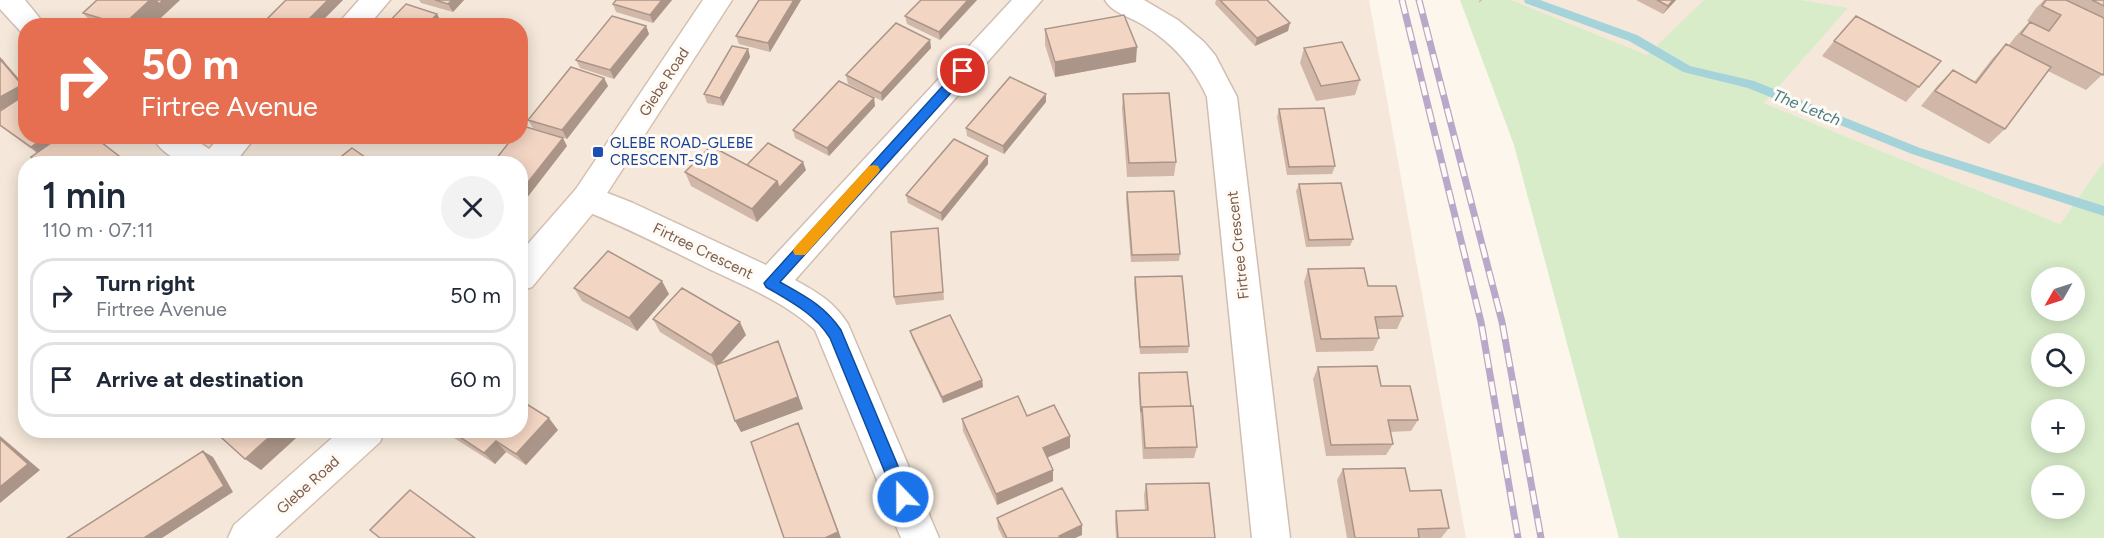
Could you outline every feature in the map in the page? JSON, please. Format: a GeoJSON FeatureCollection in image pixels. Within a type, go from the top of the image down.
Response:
{"type":"FeatureCollection","features":[{"type":"Feature","properties":{"kind":"street"},"geometry":{"type":"LineString","coordinates":[[8,0],[25,18]]}},
{"type":"Feature","properties":{"kind":"street"},"geometry":{"type":"LineString","coordinates":[[358,18],[376,0]]}},
{"type":"Feature","properties":{"kind":"street","name":"Glebe Road"},"geometry":{"type":"LineString","coordinates":[[528,268],[587,198],[718,0]]}},
{"type":"Feature","properties":{"kind":"street"},"geometry":{"type":"LineString","coordinates":[[771,283],[1028,0]]}},
{"type":"Feature","properties":{"kind":"street","name":"Firtree Crescent"},"geometry":{"type":"LineString","coordinates":[[1119,0],[1151,15],[1172,29],[1199,54],[1213,74],[1222,97],[1271,538]]}},
{"type":"Feature","properties":{"kind":"street"},"geometry":{"type":"LineString","coordinates":[[178,144],[195,156]]}},
{"type":"Feature","properties":{"kind":"street"},"geometry":{"type":"LineString","coordinates":[[222,156],[233,144]]}},
{"type":"Feature","properties":{"kind":"street","name":"Firtree Crescent"},"geometry":{"type":"LineString","coordinates":[[587,198],[622,212],[771,283],[813,307],[827,320],[836,335],[920,538]]}},
{"type":"Feature","properties":{"kind":"street","name":"Glebe Road"},"geometry":{"type":"LineString","coordinates":[[257,535],[359,438]]}},
{"type":"Feature","properties":{"kind":"shaded area"},"geometry":{"type":"Polygon","coordinates":[[[0,0],[1369,0],[1466,538],[0,538],[0,0]]]}},
{"type":"Feature","properties":{"kind":"shaded area"},"geometry":{"type":"Polygon","coordinates":[[[1512,0],[2104,0],[2104,161],[2060,224],[1512,0]]]}},
{"type":"Feature","properties":{"kind":"green space"},"geometry":{"type":"Polygon","coordinates":[[[1460,0],[1512,0],[1647,55],[1704,0],[1800,0],[1848,8],[1764,103],[2060,224],[2104,161],[2104,538],[1619,538],[1514,145],[1460,0]]]}},
{"type":"Feature","properties":{"kind":"building"},"geometry":{"type":"Polygon","coordinates":[[[97,0],[150,0],[131,18],[100,18],[83,13],[97,0]]]}},
{"type":"Feature","properties":{"kind":"building"},"geometry":{"type":"Polygon","coordinates":[[[286,0],[328,0],[310,18],[268,18],[286,0]]]}},
{"type":"Feature","properties":{"kind":"building"},"geometry":{"type":"Polygon","coordinates":[[[435,0],[452,0],[448,4],[435,0]]]}},
{"type":"Feature","properties":{"kind":"building"},"geometry":{"type":"Polygon","coordinates":[[[616,0],[662,0],[650,15],[613,4],[616,0]]]}},
{"type":"Feature","properties":{"kind":"building"},"geometry":{"type":"Polygon","coordinates":[[[759,0],[794,0],[768,43],[736,36],[759,0]]]}},
{"type":"Feature","properties":{"kind":"building"},"geometry":{"type":"Polygon","coordinates":[[[921,0],[968,0],[939,32],[905,16],[921,0]]]}},
{"type":"Feature","properties":{"kind":"building"},"geometry":{"type":"Polygon","coordinates":[[[1220,0],[1267,0],[1290,23],[1257,38],[1220,0]]]}},
{"type":"Feature","properties":{"kind":"building"},"geometry":{"type":"Polygon","coordinates":[[[1657,0],[1673,0],[1668,6],[1657,0]]]}},
{"type":"Feature","properties":{"kind":"building"},"geometry":{"type":"Polygon","coordinates":[[[2046,0],[2066,0],[2104,18],[2103,75],[2021,34],[2030,22],[2049,31],[2061,15],[2042,6],[2046,0]]]}},
{"type":"Feature","properties":{"kind":"building"},"geometry":{"type":"Polygon","coordinates":[[[2092,0],[2104,0],[2104,6],[2092,0]]]}},
{"type":"Feature","properties":{"kind":"building"},"geometry":{"type":"Polygon","coordinates":[[[406,4],[437,14],[433,18],[393,18],[406,4]]]}},
{"type":"Feature","properties":{"kind":"building"},"geometry":{"type":"Polygon","coordinates":[[[1124,15],[1137,47],[1055,62],[1045,29],[1124,15]]]}},
{"type":"Feature","properties":{"kind":"building"},"geometry":{"type":"Polygon","coordinates":[[[612,16],[646,26],[610,70],[576,60],[612,16]]]}},
{"type":"Feature","properties":{"kind":"building"},"geometry":{"type":"Polygon","coordinates":[[[1856,16],[1941,61],[1919,87],[1834,41],[1856,16]]]}},
{"type":"Feature","properties":{"kind":"building"},"geometry":{"type":"Polygon","coordinates":[[[896,23],[930,40],[881,93],[846,75],[896,23]]]}},
{"type":"Feature","properties":{"kind":"building"},"geometry":{"type":"Polygon","coordinates":[[[1342,42],[1360,80],[1321,86],[1304,48],[1342,42]]]}},
{"type":"Feature","properties":{"kind":"building"},"geometry":{"type":"Polygon","coordinates":[[[2006,44],[2051,67],[2005,129],[1935,91],[1953,70],[1976,83],[2006,44]]]}},
{"type":"Feature","properties":{"kind":"building"},"geometry":{"type":"Polygon","coordinates":[[[732,46],[748,49],[720,98],[704,94],[732,46]]]}},
{"type":"Feature","properties":{"kind":"building"},"geometry":{"type":"Polygon","coordinates":[[[0,59],[18,80],[18,87],[0,97],[0,59]]]}},
{"type":"Feature","properties":{"kind":"building"},"geometry":{"type":"Polygon","coordinates":[[[571,67],[604,78],[562,130],[528,120],[571,67]]]}},
{"type":"Feature","properties":{"kind":"building"},"geometry":{"type":"Polygon","coordinates":[[[1010,77],[1046,94],[1003,146],[966,128],[1010,77]]]}},
{"type":"Feature","properties":{"kind":"building"},"geometry":{"type":"Polygon","coordinates":[[[839,81],[874,98],[827,148],[793,130],[839,81]]]}},
{"type":"Feature","properties":{"kind":"building"},"geometry":{"type":"Polygon","coordinates":[[[1169,93],[1176,162],[1129,163],[1123,94],[1169,93]]]}},
{"type":"Feature","properties":{"kind":"building"},"geometry":{"type":"Polygon","coordinates":[[[18,99],[18,138],[0,125],[0,111],[18,99]]]}},
{"type":"Feature","properties":{"kind":"building"},"geometry":{"type":"Polygon","coordinates":[[[1324,108],[1335,166],[1289,167],[1279,109],[1324,108]]]}},
{"type":"Feature","properties":{"kind":"building"},"geometry":{"type":"Polygon","coordinates":[[[528,128],[563,138],[528,182],[528,156],[498,156],[508,144],[528,144],[528,128]]]}},
{"type":"Feature","properties":{"kind":"building"},"geometry":{"type":"Polygon","coordinates":[[[954,139],[988,156],[941,213],[906,195],[954,139]]]}},
{"type":"Feature","properties":{"kind":"building"},"geometry":{"type":"Polygon","coordinates":[[[768,143],[803,162],[779,188],[777,181],[747,165],[768,143]]]}},
{"type":"Feature","properties":{"kind":"building"},"geometry":{"type":"Polygon","coordinates":[[[50,144],[103,144],[119,156],[32,156],[50,144]]]}},
{"type":"Feature","properties":{"kind":"building"},"geometry":{"type":"Polygon","coordinates":[[[711,146],[777,181],[752,209],[685,172],[711,146]]]}},
{"type":"Feature","properties":{"kind":"building"},"geometry":{"type":"Polygon","coordinates":[[[352,148],[364,156],[342,156],[352,148]]]}},
{"type":"Feature","properties":{"kind":"building"},"geometry":{"type":"Polygon","coordinates":[[[1341,183],[1353,239],[1309,240],[1299,184],[1341,183]]]}},
{"type":"Feature","properties":{"kind":"building"},"geometry":{"type":"Polygon","coordinates":[[[1174,191],[1180,254],[1132,255],[1127,192],[1174,191]]]}},
{"type":"Feature","properties":{"kind":"building"},"geometry":{"type":"Polygon","coordinates":[[[938,228],[943,292],[894,297],[891,232],[938,228]]]}},
{"type":"Feature","properties":{"kind":"building"},"geometry":{"type":"Polygon","coordinates":[[[608,251],[662,281],[629,318],[574,288],[608,251]]]}},
{"type":"Feature","properties":{"kind":"building"},"geometry":{"type":"Polygon","coordinates":[[[1364,268],[1368,286],[1396,286],[1403,316],[1375,317],[1379,338],[1321,339],[1308,269],[1364,268]]]}},
{"type":"Feature","properties":{"kind":"building"},"geometry":{"type":"Polygon","coordinates":[[[1182,276],[1189,346],[1140,347],[1135,277],[1182,276]]]}},
{"type":"Feature","properties":{"kind":"building"},"geometry":{"type":"Polygon","coordinates":[[[682,288],[740,322],[711,355],[653,319],[682,288]]]}},
{"type":"Feature","properties":{"kind":"building"},"geometry":{"type":"Polygon","coordinates":[[[950,315],[982,380],[942,397],[910,331],[950,315]]]}},
{"type":"Feature","properties":{"kind":"building"},"geometry":{"type":"Polygon","coordinates":[[[778,341],[798,397],[735,421],[716,365],[778,341]]]}},
{"type":"Feature","properties":{"kind":"building"},"geometry":{"type":"Polygon","coordinates":[[[1377,366],[1381,386],[1410,386],[1418,420],[1388,420],[1393,444],[1331,445],[1318,367],[1377,366]]]}},
{"type":"Feature","properties":{"kind":"building"},"geometry":{"type":"Polygon","coordinates":[[[1187,372],[1191,406],[1142,407],[1141,412],[1139,373],[1187,372]]]}},
{"type":"Feature","properties":{"kind":"building"},"geometry":{"type":"Polygon","coordinates":[[[1018,396],[1027,416],[1054,405],[1070,436],[1043,448],[1053,470],[996,494],[962,419],[1018,396]]]}},
{"type":"Feature","properties":{"kind":"building"},"geometry":{"type":"Polygon","coordinates":[[[528,405],[549,418],[516,454],[496,441],[484,453],[461,438],[528,438],[528,405]]]}},
{"type":"Feature","properties":{"kind":"building"},"geometry":{"type":"Polygon","coordinates":[[[1193,406],[1197,447],[1145,448],[1142,407],[1193,406]]]}},
{"type":"Feature","properties":{"kind":"building"},"geometry":{"type":"Polygon","coordinates":[[[798,423],[838,532],[825,538],[784,538],[751,442],[798,423]]]}},
{"type":"Feature","properties":{"kind":"building"},"geometry":{"type":"Polygon","coordinates":[[[222,438],[268,438],[245,459],[222,438]]]}},
{"type":"Feature","properties":{"kind":"building"},"geometry":{"type":"Polygon","coordinates":[[[0,439],[28,464],[0,487],[0,439]]]}},
{"type":"Feature","properties":{"kind":"building"},"geometry":{"type":"Polygon","coordinates":[[[203,451],[224,486],[144,538],[67,538],[203,451]]]}},
{"type":"Feature","properties":{"kind":"building"},"geometry":{"type":"Polygon","coordinates":[[[1405,468],[1410,491],[1441,490],[1449,528],[1418,529],[1419,538],[1355,538],[1343,469],[1405,468]]]}},
{"type":"Feature","properties":{"kind":"building"},"geometry":{"type":"Polygon","coordinates":[[[1209,483],[1215,538],[1118,538],[1116,511],[1148,510],[1146,484],[1209,483]]]}},
{"type":"Feature","properties":{"kind":"building"},"geometry":{"type":"Polygon","coordinates":[[[1062,488],[1082,525],[1059,536],[1060,538],[1007,538],[997,518],[1062,488]]]}},
{"type":"Feature","properties":{"kind":"building"},"geometry":{"type":"Polygon","coordinates":[[[410,490],[475,538],[380,538],[370,530],[410,490]]]}},
{"type":"Feature","properties":{"kind":"waterway","name":"The Letch"},"geometry":{"type":"LineString","coordinates":[[1529,0],[1633,38],[1687,69],[1750,84],[1916,151],[2104,211]]}},
{"type":"Feature","properties":{"kind":"railway"},"geometry":{"type":"LineString","coordinates":[[1402,0],[1481,322],[1518,538]]}},
{"type":"Feature","properties":{"kind":"railway"},"geometry":{"type":"LineString","coordinates":[[1419,0],[1502,322],[1541,538]]}},
{"type":"Feature","properties":{"kind":"slow traffic"},"geometry":{"type":"LineString","coordinates":[[800,251],[874,170]]}},
{"type":"Feature","properties":{"kind":"place","name":"GLEBE ROAD-GLEBE CRESCENT-S/B"},"geometry":{"type":"Point","coordinates":[598,152]}},
{"type":"Feature","properties":{"kind":"route"},"geometry":{"type":"LineString","coordinates":[[903,497],[836,335],[827,320],[813,307],[771,283],[963,71]]}}]}
